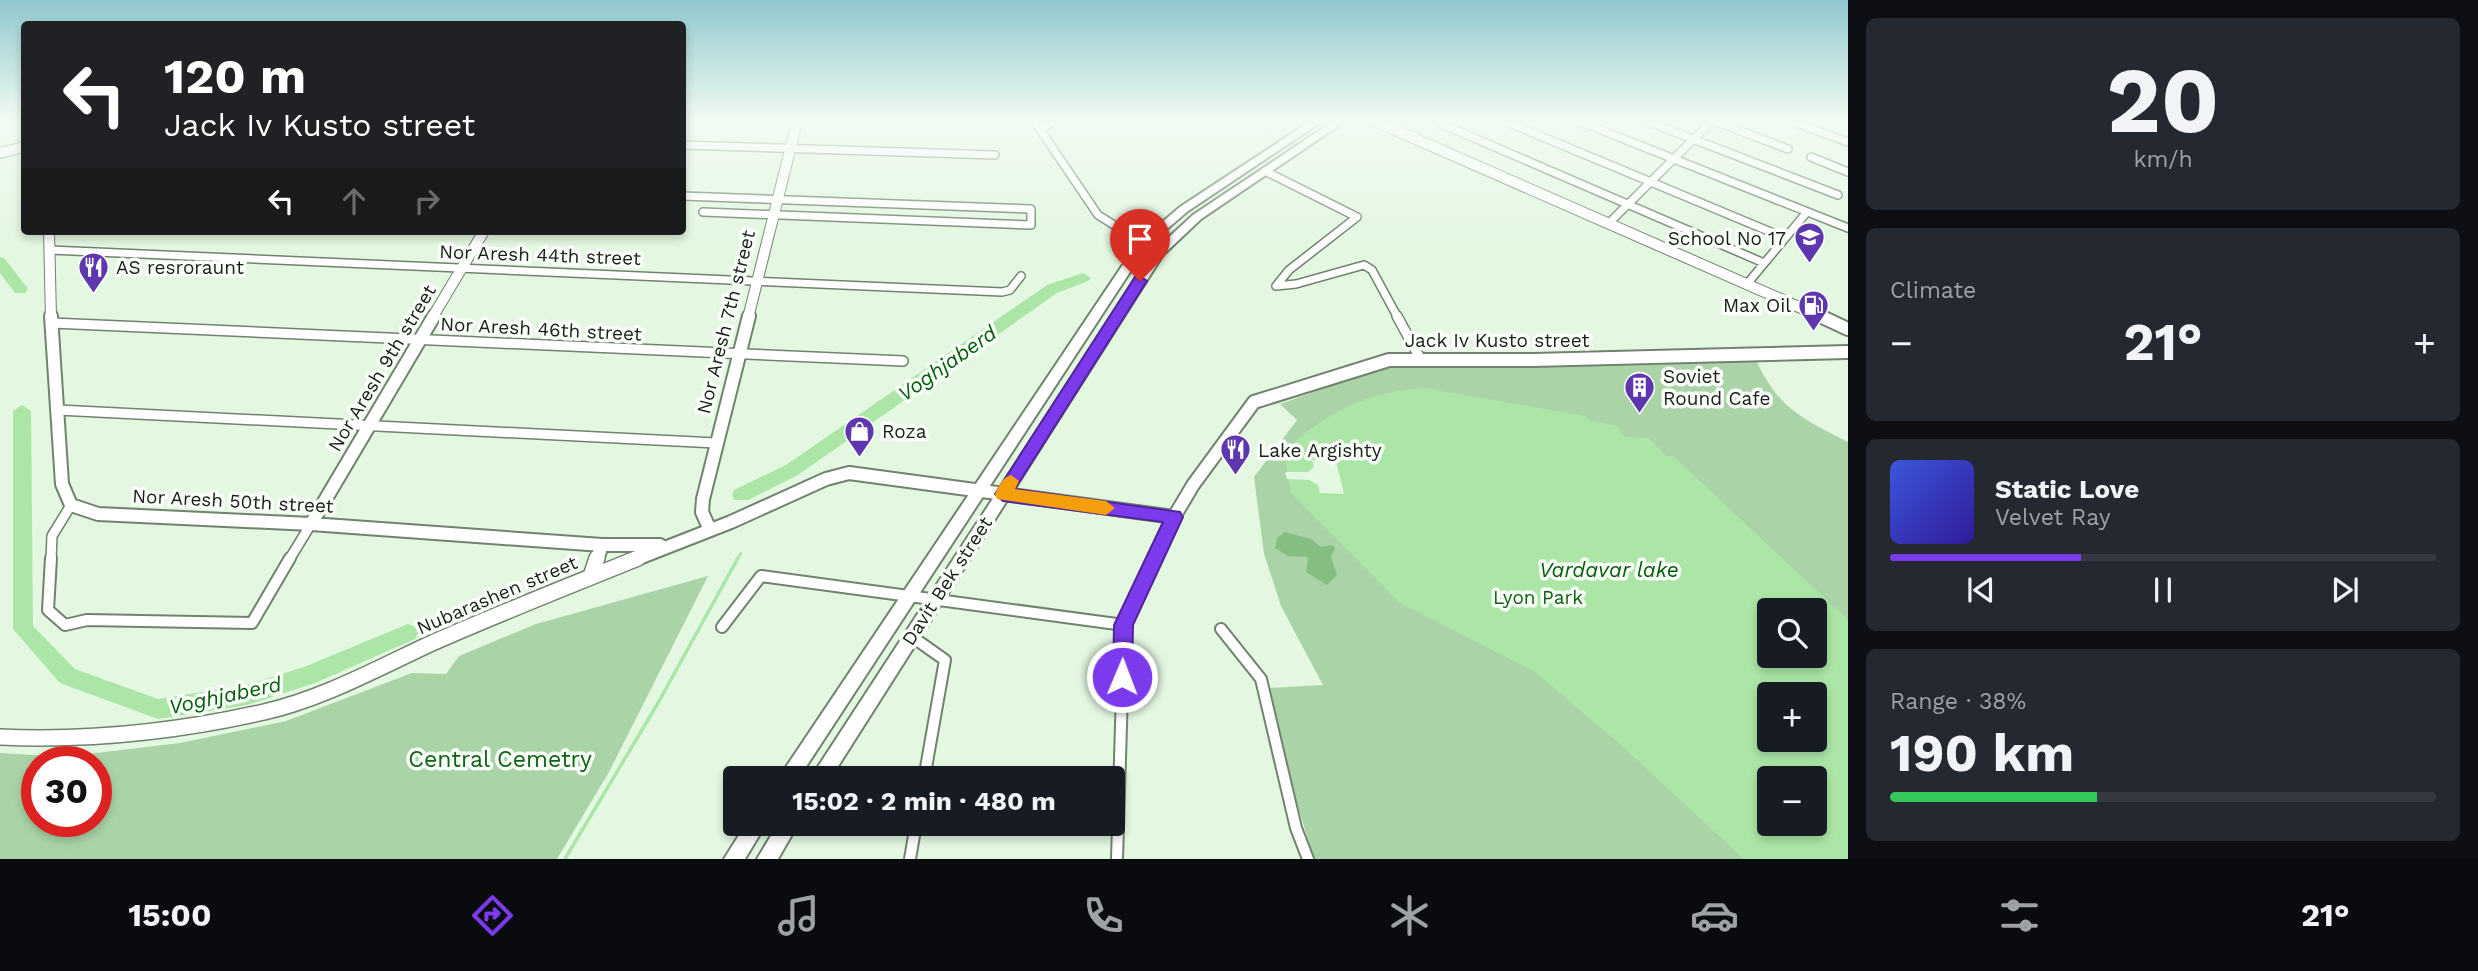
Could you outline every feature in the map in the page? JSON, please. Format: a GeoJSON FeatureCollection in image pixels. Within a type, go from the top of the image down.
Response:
{"type":"FeatureCollection","features":[{"type":"Feature","properties":{"kind":"main road","name":"Nor Aresh 7th street"},"geometry":{"type":"LineString","coordinates":[[710,530],[702,512],[716,443],[741,355],[786,162]]}},
{"type":"Feature","properties":{"kind":"main road","name":"Davit Bek street"},"geometry":{"type":"LineString","coordinates":[[796,766],[1121,276],[1146,245],[1184,209],[1255,162]]}},
{"type":"Feature","properties":{"kind":"main road","name":"Davit Bek street"},"geometry":{"type":"LineString","coordinates":[[827,766],[1159,253],[1197,217],[1278,162]]}},
{"type":"Feature","properties":{"kind":"main road"},"geometry":{"type":"LineString","coordinates":[[1469,162],[1848,329]]}},
{"type":"Feature","properties":{"kind":"main road"},"geometry":{"type":"LineString","coordinates":[[49,235],[62,484],[71,505]]}},
{"type":"Feature","properties":{"kind":"main road","name":"Nor Aresh 9th street"},"geometry":{"type":"LineString","coordinates":[[311,524],[482,235]]}},
{"type":"Feature","properties":{"kind":"main road","name":"Jack Iv Kusto street"},"geometry":{"type":"LineString","coordinates":[[1174,517],[1193,485],[1254,402],[1388,360],[1727,357],[1848,352]]}},
{"type":"Feature","properties":{"kind":"main road","name":"Nubarashen street"},"geometry":{"type":"LineString","coordinates":[[0,737],[70,740],[132,735],[266,712],[323,692],[591,576],[710,530],[826,479],[849,473],[1003,494]]}},
{"type":"Feature","properties":{"kind":"main road"},"geometry":{"type":"LineString","coordinates":[[1003,494],[1174,517]]}},
{"type":"Feature","properties":{"kind":"main road","name":"Nor Aresh 50th street"},"geometry":{"type":"LineString","coordinates":[[71,505],[98,514],[311,524],[602,545],[671,545]]}},
{"type":"Feature","properties":{"kind":"main road"},"geometry":{"type":"LineString","coordinates":[[591,576],[602,545]]}},
{"type":"Feature","properties":{"kind":"main road"},"geometry":{"type":"LineString","coordinates":[[734,859],[749,836]]}},
{"type":"Feature","properties":{"kind":"main road"},"geometry":{"type":"LineString","coordinates":[[767,859],[781,836]]}},
{"type":"Feature","properties":{"kind":"street"},"geometry":{"type":"LineString","coordinates":[[1062,162],[1098,215],[1146,245]]}},
{"type":"Feature","properties":{"kind":"street"},"geometry":{"type":"LineString","coordinates":[[1530,162],[1764,263]]}},
{"type":"Feature","properties":{"kind":"street"},"geometry":{"type":"LineString","coordinates":[[1607,162],[1785,237]]}},
{"type":"Feature","properties":{"kind":"street"},"geometry":{"type":"LineString","coordinates":[[1609,223],[1670,162]]}},
{"type":"Feature","properties":{"kind":"street"},"geometry":{"type":"LineString","coordinates":[[1681,162],[1848,228]]}},
{"type":"Feature","properties":{"kind":"street"},"geometry":{"type":"LineString","coordinates":[[1753,162],[1838,195]]}},
{"type":"Feature","properties":{"kind":"street"},"geometry":{"type":"LineString","coordinates":[[1822,162],[1848,172]]}},
{"type":"Feature","properties":{"kind":"street"},"geometry":{"type":"LineString","coordinates":[[1265,171],[1357,217],[1289,270],[1276,286],[1296,284],[1364,265],[1372,270],[1421,360]]}},
{"type":"Feature","properties":{"kind":"street"},"geometry":{"type":"LineString","coordinates":[[686,196],[1031,209],[1031,225],[703,212]]}},
{"type":"Feature","properties":{"kind":"street"},"geometry":{"type":"LineString","coordinates":[[1747,284],[1807,212]]}},
{"type":"Feature","properties":{"kind":"street","name":"Nor Aresh 44th street"},"geometry":{"type":"LineString","coordinates":[[50,250],[1002,292],[1010,290],[1021,276]]}},
{"type":"Feature","properties":{"kind":"street","name":"Nor Aresh 46th street"},"geometry":{"type":"LineString","coordinates":[[52,323],[903,361]]}},
{"type":"Feature","properties":{"kind":"street"},"geometry":{"type":"LineString","coordinates":[[58,410],[370,423],[716,443]]}},
{"type":"Feature","properties":{"kind":"street"},"geometry":{"type":"LineString","coordinates":[[71,505],[52,536],[48,610],[65,625],[87,620],[253,623],[311,524]]}},
{"type":"Feature","properties":{"kind":"street"},"geometry":{"type":"LineString","coordinates":[[1118,859],[1124,625],[1174,517]]}},
{"type":"Feature","properties":{"kind":"street"},"geometry":{"type":"LineString","coordinates":[[722,627],[761,576],[1124,625]]}},
{"type":"Feature","properties":{"kind":"street"},"geometry":{"type":"LineString","coordinates":[[1221,629],[1261,679],[1296,828],[1308,859]]}},
{"type":"Feature","properties":{"kind":"street"},"geometry":{"type":"LineString","coordinates":[[911,636],[946,660],[926,766]]}},
{"type":"Feature","properties":{"kind":"street"},"geometry":{"type":"LineString","coordinates":[[910,859],[914,836]]}},
{"type":"Feature","properties":{"kind":"green space","name":"Lyon Park"},"geometry":{"type":"Polygon","coordinates":[[[1756,360],[1773,390],[1793,410],[1804,419],[1848,442],[1848,859],[1314,859],[1294,794],[1270,688],[1323,685],[1281,606],[1264,554],[1254,477],[1297,420],[1280,404],[1393,364],[1591,364],[1756,360]]]}},
{"type":"Feature","properties":{"kind":"green space","name":"Central Cemetry"},"geometry":{"type":"Polygon","coordinates":[[[708,576],[609,772],[557,859],[0,859],[0,753],[21,754],[21,837],[112,837],[112,751],[180,743],[286,721],[412,673],[446,674],[459,656],[536,624],[708,576]]]}},
{"type":"Feature","properties":{"kind":"shaded area"},"geometry":{"type":"Polygon","coordinates":[[[1285,532],[1311,539],[1321,547],[1331,545],[1335,548],[1331,557],[1337,575],[1327,585],[1306,572],[1308,557],[1288,556],[1275,548],[1277,538],[1285,532]]]}},
{"type":"Feature","properties":{"kind":"water","name":"Vardavar lake"},"geometry":{"type":"Polygon","coordinates":[[[1425,388],[1585,416],[1590,421],[1616,425],[1625,437],[1649,438],[1666,456],[1673,456],[1825,598],[1757,598],[1757,668],[1827,668],[1827,600],[1848,620],[1848,859],[1744,859],[1621,745],[1534,671],[1400,603],[1291,493],[1284,452],[1331,415],[1348,406],[1384,394],[1425,388]]]}},
{"type":"Feature","properties":{"kind":"pier"},"geometry":{"type":"Polygon","coordinates":[[[1312,460],[1336,461],[1344,494],[1320,493],[1318,485],[1309,480],[1287,479],[1285,472],[1308,472],[1314,467],[1312,460]]]}},
{"type":"Feature","properties":{"kind":"waterway","name":"Voghjaberd"},"geometry":{"type":"LineString","coordinates":[[0,262],[20,289]]}},
{"type":"Feature","properties":{"kind":"waterway","name":"Voghjaberd"},"geometry":{"type":"LineString","coordinates":[[741,495],[792,470],[1052,289],[1083,278]]}},
{"type":"Feature","properties":{"kind":"waterway","name":"Voghjaberd"},"geometry":{"type":"LineString","coordinates":[[22,411],[23,629],[68,676],[158,709],[247,695],[307,676],[408,633]]}},
{"type":"Feature","properties":{"kind":"waterway"},"geometry":{"type":"LineString","coordinates":[[737,560],[741,553]]}},
{"type":"Feature","properties":{"kind":"waterway"},"geometry":{"type":"LineString","coordinates":[[565,859],[658,703],[738,558]]}},
{"type":"Feature","properties":{"kind":"slow traffic"},"geometry":{"type":"LineString","coordinates":[[1011,481],[1003,494],[1106,508]]}},
{"type":"Feature","properties":{"kind":"place","name":"School No 17"},"geometry":{"type":"Point","coordinates":[1809,265]}},
{"type":"Feature","properties":{"kind":"place","name":"AS resroraunt"},"geometry":{"type":"Point","coordinates":[93,294]}},
{"type":"Feature","properties":{"kind":"place","name":"Max Oil"},"geometry":{"type":"Point","coordinates":[1814,332]}},
{"type":"Feature","properties":{"kind":"place","name":"Soviet Round Cafe"},"geometry":{"type":"Point","coordinates":[1640,414]}},
{"type":"Feature","properties":{"kind":"place","name":"Roza"},"geometry":{"type":"Point","coordinates":[859,458]}},
{"type":"Feature","properties":{"kind":"place","name":"Lake Argishty"},"geometry":{"type":"Point","coordinates":[1235,477]}},
{"type":"Feature","properties":{"kind":"route"},"geometry":{"type":"LineString","coordinates":[[1122,677],[1124,625],[1174,517],[1003,494],[1140,281]]}}]}
